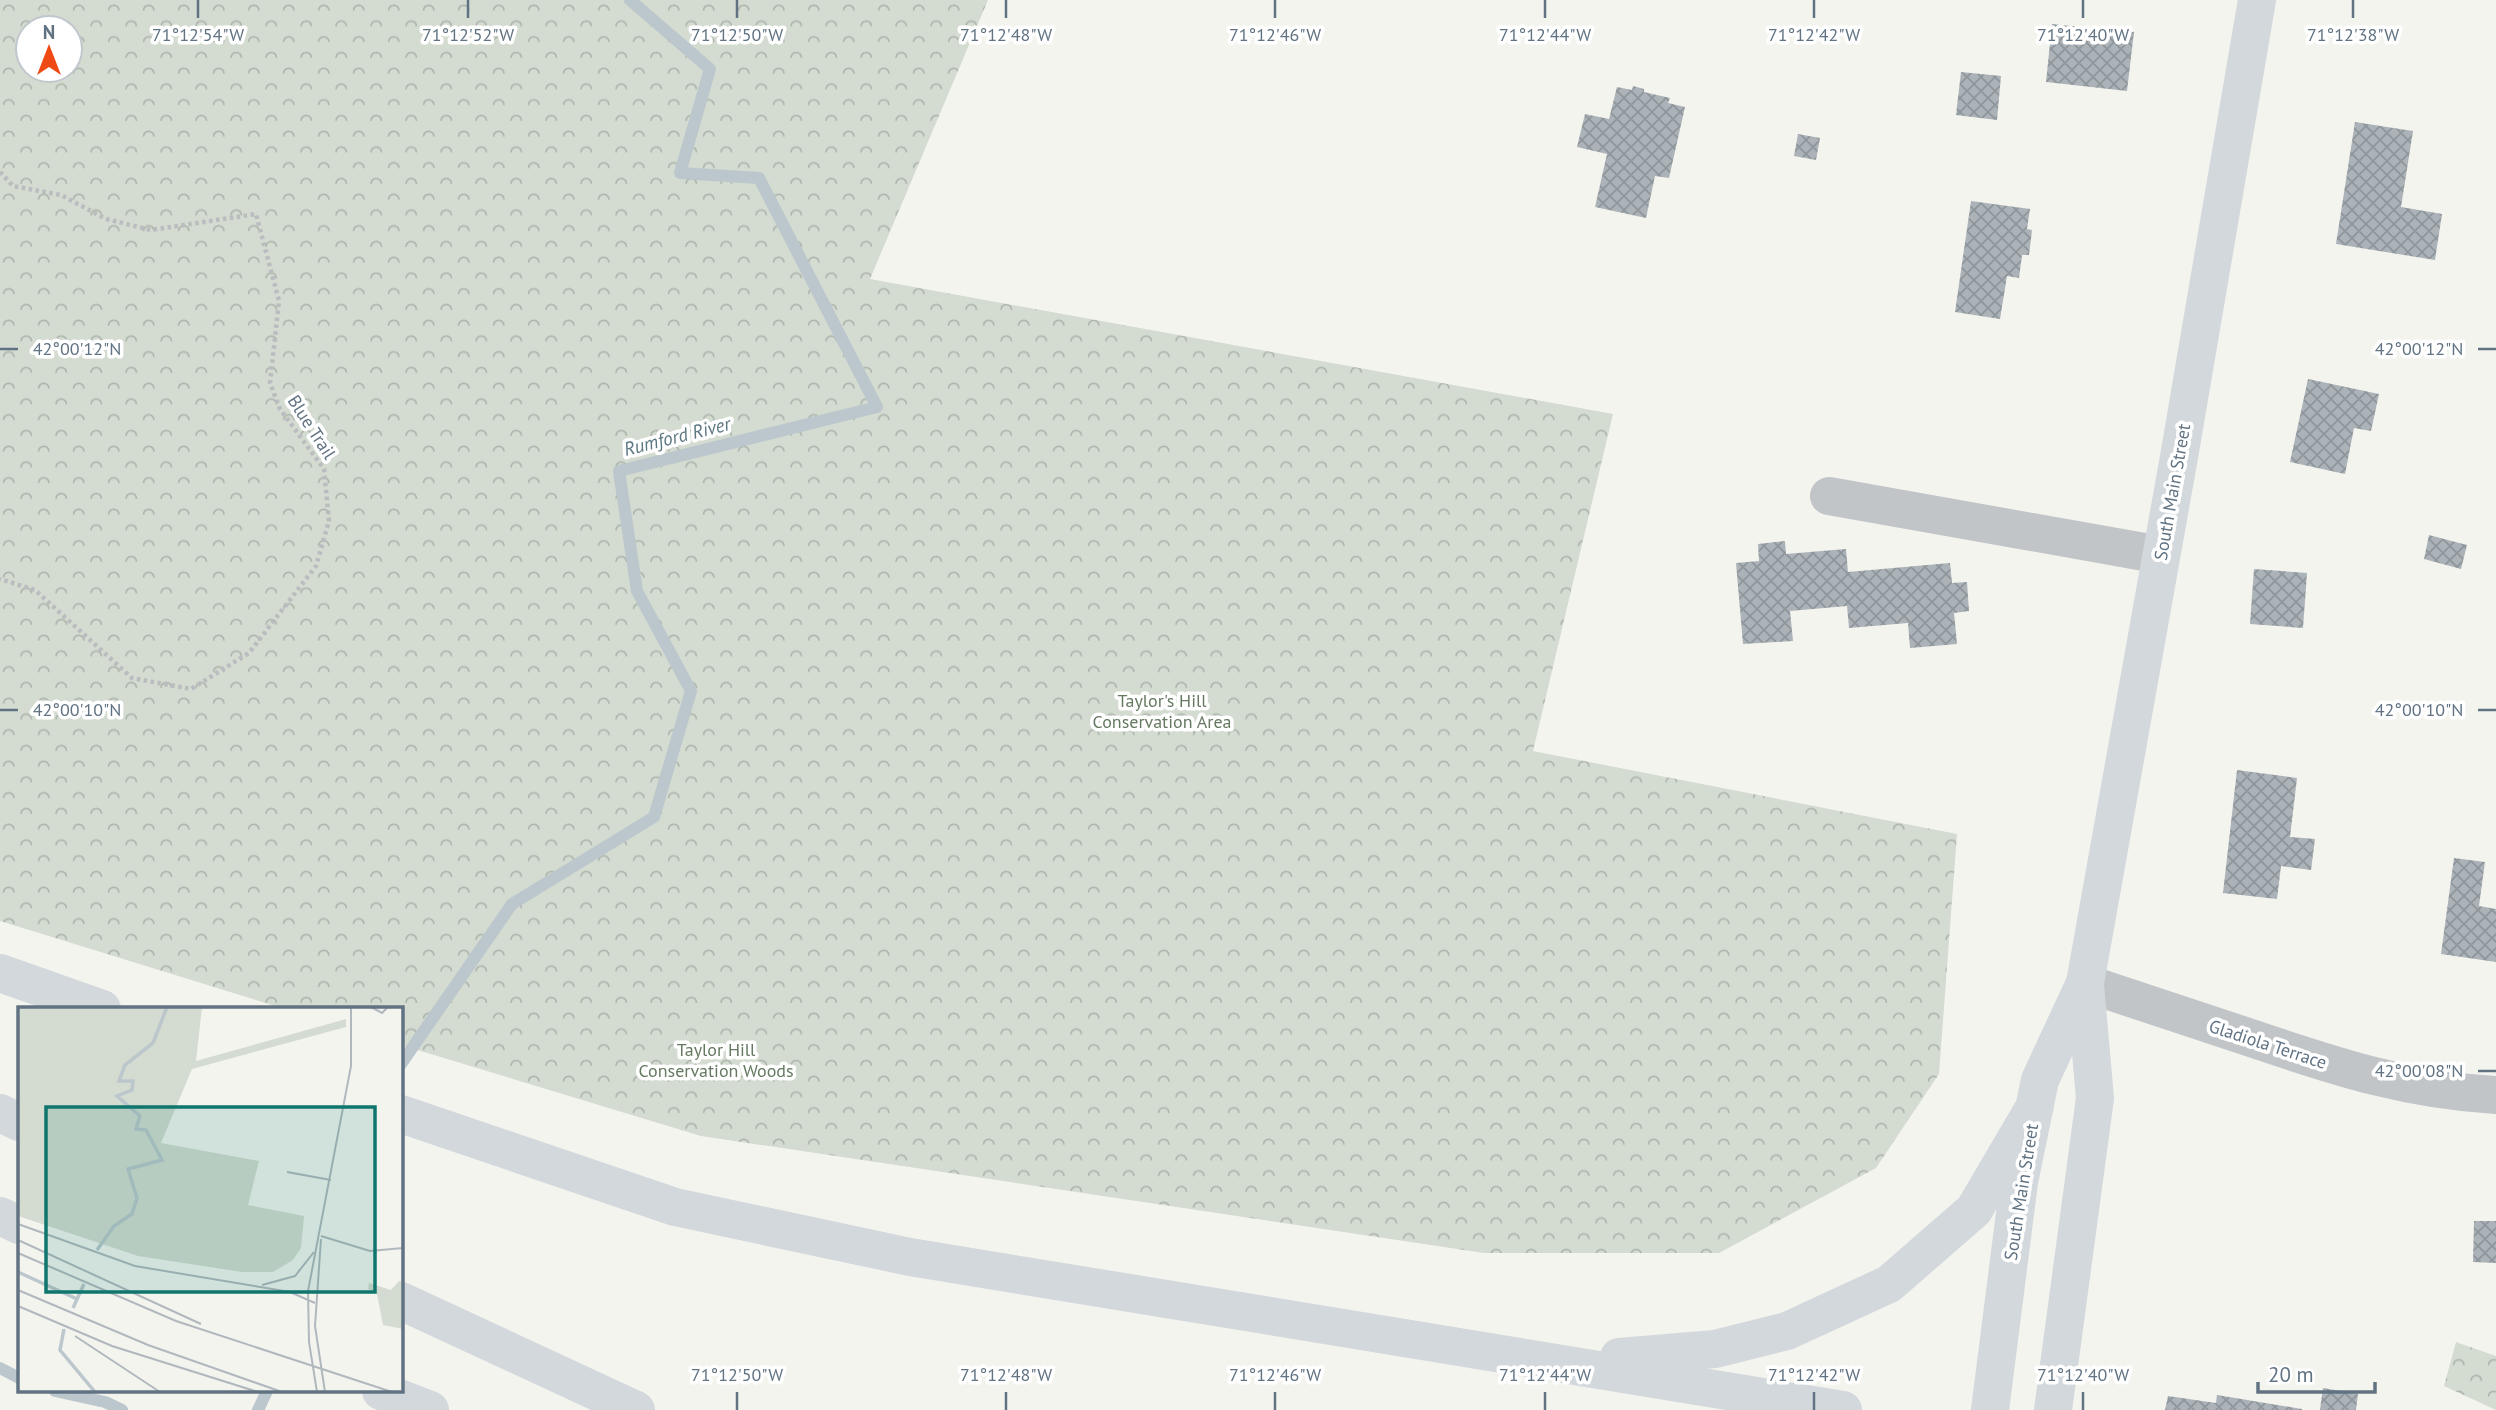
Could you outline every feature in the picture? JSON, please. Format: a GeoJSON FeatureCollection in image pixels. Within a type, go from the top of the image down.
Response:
{"type":"FeatureCollection","features":[{"type":"Feature","properties":{"kind":"main road","name":"South Main Street"},"geometry":{"type":"LineString","coordinates":[[1990,1410],[2019,1182],[2040,1080],[2085,983],[2257,0]]}},
{"type":"Feature","properties":{"kind":"main road"},"geometry":{"type":"LineString","coordinates":[[0,973],[96,1007]]}},
{"type":"Feature","properties":{"kind":"main road","name":"South Main Street"},"geometry":{"type":"LineString","coordinates":[[2053,1410],[2095,1098],[2085,983]]}},
{"type":"Feature","properties":{"kind":"main road"},"geometry":{"type":"LineString","coordinates":[[1501,1353],[1588,1359],[1654,1355],[1714,1349],[1787,1331],[1889,1284],[1974,1210],[2035,1107]]}},
{"type":"Feature","properties":{"kind":"main road"},"geometry":{"type":"LineString","coordinates":[[0,1113],[18,1122]]}},
{"type":"Feature","properties":{"kind":"main road"},"geometry":{"type":"LineString","coordinates":[[402,1114],[675,1206],[884,1251],[1843,1410]]}},
{"type":"Feature","properties":{"kind":"main road"},"geometry":{"type":"LineString","coordinates":[[0,1216],[18,1225]]}},
{"type":"Feature","properties":{"kind":"main road"},"geometry":{"type":"LineString","coordinates":[[402,1301],[636,1410]]}},
{"type":"Feature","properties":{"kind":"main road"},"geometry":{"type":"LineString","coordinates":[[385,1392],[430,1410]]}},
{"type":"Feature","properties":{"kind":"street"},"geometry":{"type":"LineString","coordinates":[[1829,496],[2161,555]]}},
{"type":"Feature","properties":{"kind":"street","name":"Gladiola Terrace"},"geometry":{"type":"LineString","coordinates":[[2085,983],[2396,1083],[2457,1093],[2496,1095]]}},
{"type":"Feature","properties":{"kind":"path","name":"Blue Trail"},"geometry":{"type":"LineString","coordinates":[[0,172],[13,186],[61,195],[106,219],[151,230],[256,214],[279,301],[270,383],[280,409],[324,469],[329,521],[316,566],[249,653],[191,689],[132,678],[35,590],[0,579]]}},
{"type":"Feature","properties":{"kind":"green space","name":"Taylor's Hill Conservation Area"},"geometry":{"type":"Polygon","coordinates":[[[0,0],[988,0],[870,279],[1613,414],[1533,751],[1957,834],[1939,1074],[1876,1168],[1719,1253],[1484,1253],[701,1136],[402,1045],[402,1007],[279,1007],[0,921],[0,0]]]}},
{"type":"Feature","properties":{"kind":"green space"},"geometry":{"type":"Polygon","coordinates":[[[2456,1342],[2496,1356],[2496,1410],[2444,1386],[2456,1342]]]}},
{"type":"Feature","properties":{"kind":"building"},"geometry":{"type":"Polygon","coordinates":[[[2052,24],[2134,32],[2127,91],[2046,82],[2052,24]]]}},
{"type":"Feature","properties":{"kind":"building"},"geometry":{"type":"Polygon","coordinates":[[[1961,72],[2001,76],[1997,120],[1956,115],[1961,72]]]}},
{"type":"Feature","properties":{"kind":"building"},"geometry":{"type":"Polygon","coordinates":[[[1633,86],[1644,89],[1644,92],[1670,98],[1668,103],[1685,107],[1669,178],[1655,176],[1646,218],[1595,207],[1607,154],[1577,147],[1585,114],[1609,119],[1617,87],[1632,90],[1633,86]]]}},
{"type":"Feature","properties":{"kind":"building"},"geometry":{"type":"Polygon","coordinates":[[[2355,122],[2413,131],[2401,207],[2442,214],[2435,260],[2336,244],[2355,122]]]}},
{"type":"Feature","properties":{"kind":"building"},"geometry":{"type":"Polygon","coordinates":[[[1798,134],[1820,138],[1816,160],[1794,156],[1798,134]]]}},
{"type":"Feature","properties":{"kind":"building"},"geometry":{"type":"Polygon","coordinates":[[[1971,201],[2030,209],[2027,229],[2032,230],[2029,255],[2022,255],[2019,278],[2007,276],[2000,319],[1955,312],[1971,201]]]}},
{"type":"Feature","properties":{"kind":"building"},"geometry":{"type":"Polygon","coordinates":[[[2308,379],[2379,394],[2371,431],[2354,428],[2345,474],[2290,462],[2308,379]]]}},
{"type":"Feature","properties":{"kind":"building"},"geometry":{"type":"Polygon","coordinates":[[[2429,535],[2467,545],[2461,569],[2424,559],[2429,535]]]}},
{"type":"Feature","properties":{"kind":"building"},"geometry":{"type":"Polygon","coordinates":[[[1785,541],[1786,554],[1846,549],[1848,572],[1950,563],[1952,583],[1967,582],[1969,611],[1954,613],[1957,644],[1910,648],[1908,623],[1849,628],[1847,606],[1790,611],[1793,641],[1743,644],[1736,563],[1759,561],[1758,544],[1785,541]]]}},
{"type":"Feature","properties":{"kind":"building"},"geometry":{"type":"Polygon","coordinates":[[[2254,569],[2307,573],[2303,628],[2250,624],[2254,569]]]}},
{"type":"Feature","properties":{"kind":"building"},"geometry":{"type":"Polygon","coordinates":[[[2237,770],[2297,778],[2290,837],[2315,839],[2311,870],[2281,866],[2277,899],[2223,893],[2237,770]]]}},
{"type":"Feature","properties":{"kind":"building"},"geometry":{"type":"Polygon","coordinates":[[[2454,858],[2485,862],[2479,906],[2496,909],[2496,962],[2441,954],[2454,858]]]}},
{"type":"Feature","properties":{"kind":"building"},"geometry":{"type":"Polygon","coordinates":[[[2474,1221],[2496,1221],[2496,1263],[2473,1262],[2474,1221]]]}},
{"type":"Feature","properties":{"kind":"building"},"geometry":{"type":"Polygon","coordinates":[[[2323,1388],[2358,1394],[2356,1410],[2320,1410],[2323,1388]]]}},
{"type":"Feature","properties":{"kind":"building"},"geometry":{"type":"Polygon","coordinates":[[[2217,1395],[2302,1410],[2165,1410],[2168,1396],[2216,1403],[2217,1395]]]}},
{"type":"Feature","properties":{"kind":"waterway","name":"Rumford River"},"geometry":{"type":"LineString","coordinates":[[402,1063],[512,904],[654,817],[691,691],[637,591],[619,471],[877,407],[759,178],[680,173],[710,69],[630,0]]}},
{"type":"Feature","properties":{"kind":"waterway"},"geometry":{"type":"LineString","coordinates":[[0,1368],[18,1377]]}},
{"type":"Feature","properties":{"kind":"waterway"},"geometry":{"type":"LineString","coordinates":[[60,1392],[105,1402],[122,1410]]}},
{"type":"Feature","properties":{"kind":"waterway","name":"Rumford River"},"geometry":{"type":"LineString","coordinates":[[258,1410],[267,1392]]}},
{"type":"Feature","properties":{"kind":"park label","name":"Taylor Hill Conservation Woods"},"geometry":{"type":"Point","coordinates":[716,1059]}}]}
